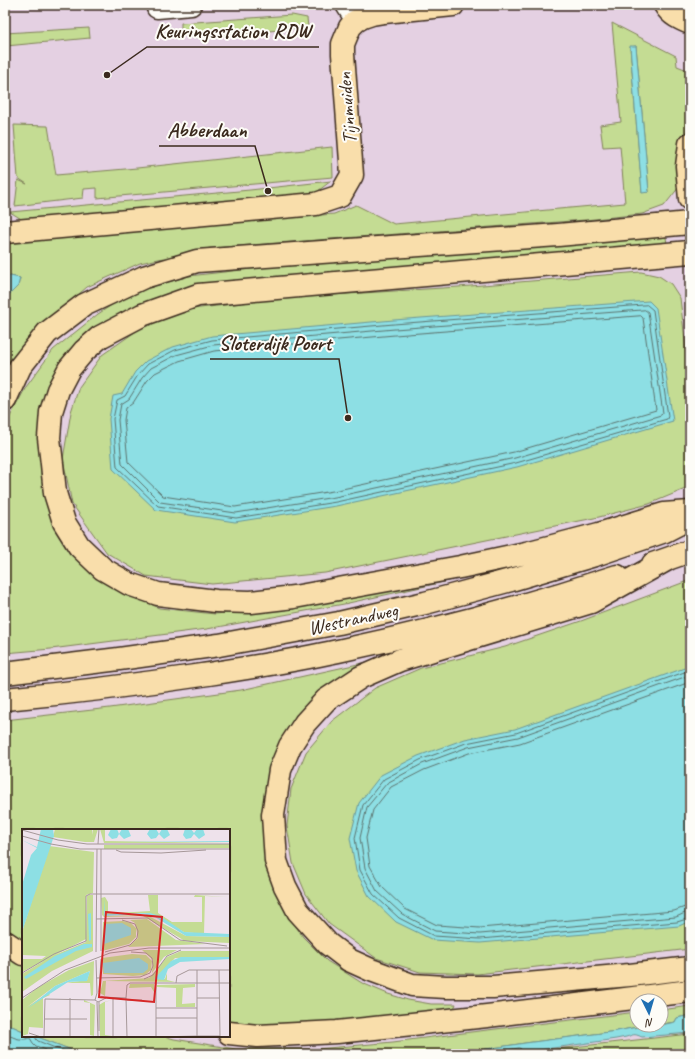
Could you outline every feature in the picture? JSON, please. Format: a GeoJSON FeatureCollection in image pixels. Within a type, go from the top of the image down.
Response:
{"type":"FeatureCollection","features":[{"type":"Feature","properties":{"kind":"main road","name":"Tijnmuiden"},"geometry":{"type":"LineString","coordinates":[[5,232],[316,204],[340,196],[352,175],[343,54],[343,44],[350,27],[351,13],[372,14],[453,5]]}},
{"type":"Feature","properties":{"kind":"main road"},"geometry":{"type":"LineString","coordinates":[[665,5],[668,10],[678,18],[690,23]]}},
{"type":"Feature","properties":{"kind":"main road"},"geometry":{"type":"LineString","coordinates":[[690,144],[687,166],[690,199]]}},
{"type":"Feature","properties":{"kind":"main road"},"geometry":{"type":"LineString","coordinates":[[5,400],[20,367],[47,333],[84,305],[144,277],[197,261],[690,224]]}},
{"type":"Feature","properties":{"kind":"main road"},"geometry":{"type":"LineString","coordinates":[[690,252],[198,295],[142,315],[100,337],[84,351],[69,369],[58,390],[51,412],[49,438],[55,493],[64,522],[80,546],[103,569],[129,584],[158,594],[216,601],[251,602],[294,597],[460,567],[526,553],[599,534],[664,523],[690,512]]}},
{"type":"Feature","properties":{"kind":"main road","name":"Westrandweg"},"geometry":{"type":"LineString","coordinates":[[5,673],[119,660],[219,645],[339,623],[425,603],[511,580],[595,555],[664,523],[690,518]]}},
{"type":"Feature","properties":{"kind":"main road","name":"Westrandweg"},"geometry":{"type":"LineString","coordinates":[[5,699],[124,686],[253,667],[337,652],[510,609],[584,587],[690,551]]}},
{"type":"Feature","properties":{"kind":"main road"},"geometry":{"type":"LineString","coordinates":[[668,559],[591,602],[400,660],[361,677],[326,700],[305,723],[290,746],[280,770],[273,814],[276,861],[285,886],[298,911],[328,944],[349,960],[371,970],[412,985],[493,987],[630,975],[690,968]]}},
{"type":"Feature","properties":{"kind":"main road"},"geometry":{"type":"LineString","coordinates":[[5,942],[22,953]]}},
{"type":"Feature","properties":{"kind":"main road"},"geometry":{"type":"LineString","coordinates":[[230,1033],[258,1036],[337,1032],[690,991]]}},
{"type":"Feature","properties":{"kind":"street"},"geometry":{"type":"LineString","coordinates":[[158,8],[191,5]]}},
{"type":"Feature","properties":{"kind":"shaded area"},"geometry":{"type":"Polygon","coordinates":[[[5,5],[690,5],[690,1054],[5,1054],[5,5]]]}},
{"type":"Feature","properties":{"kind":"green space"},"geometry":{"type":"Polygon","coordinates":[[[292,15],[307,18],[308,27],[200,38],[181,31],[181,23],[292,15]]]}},
{"type":"Feature","properties":{"kind":"green space"},"geometry":{"type":"Polygon","coordinates":[[[612,23],[676,56],[677,66],[690,71],[690,99],[679,187],[664,206],[642,214],[585,220],[210,248],[140,263],[87,287],[56,314],[5,375],[5,306],[9,300],[7,297],[18,286],[20,278],[5,275],[5,240],[334,214],[356,205],[394,224],[625,203],[620,146],[603,147],[600,125],[621,122],[612,23]],[[636,46],[630,47],[642,192],[649,192],[636,46]]]}},
{"type":"Feature","properties":{"kind":"green space"},"geometry":{"type":"Polygon","coordinates":[[[89,28],[90,38],[6,46],[5,33],[89,28]]]}},
{"type":"Feature","properties":{"kind":"green space"},"geometry":{"type":"Polygon","coordinates":[[[14,125],[48,126],[56,175],[137,168],[332,147],[333,177],[97,198],[97,188],[84,189],[83,198],[15,206],[18,180],[27,184],[18,178],[14,125]]]}},
{"type":"Feature","properties":{"kind":"green space"},"geometry":{"type":"Polygon","coordinates":[[[331,181],[314,194],[23,220],[10,212],[250,190],[331,181]]]}},
{"type":"Feature","properties":{"kind":"green space"},"geometry":{"type":"Polygon","coordinates":[[[665,232],[668,249],[215,286],[74,354],[43,435],[41,475],[54,520],[112,586],[159,608],[215,614],[259,610],[453,580],[344,604],[207,629],[51,649],[5,653],[5,426],[26,387],[53,350],[98,314],[130,293],[189,276],[268,267],[665,232]]]}},
{"type":"Feature","properties":{"kind":"green space"},"geometry":{"type":"Polygon","coordinates":[[[641,272],[659,276],[671,284],[680,298],[690,403],[690,487],[649,504],[599,517],[325,573],[212,584],[146,576],[107,553],[72,504],[63,459],[71,412],[79,387],[102,355],[145,325],[192,309],[284,298],[458,287],[641,272]]]}},
{"type":"Feature","properties":{"kind":"green space"},"geometry":{"type":"Polygon","coordinates":[[[690,580],[690,949],[477,974],[420,972],[376,958],[329,924],[306,894],[293,863],[287,826],[291,789],[306,752],[332,721],[375,688],[421,668],[505,647],[581,621],[690,580]]]}},
{"type":"Feature","properties":{"kind":"green space"},"geometry":{"type":"Polygon","coordinates":[[[385,658],[343,678],[272,770],[283,906],[303,937],[327,961],[362,983],[388,994],[408,1000],[431,1004],[456,1004],[452,1013],[316,1027],[230,1027],[230,829],[22,829],[22,944],[5,932],[5,720],[110,708],[241,690],[385,658]]]}},
{"type":"Feature","properties":{"kind":"green space"},"geometry":{"type":"Polygon","coordinates":[[[5,954],[22,965],[22,1031],[5,1023],[5,954]]]}},
{"type":"Feature","properties":{"kind":"green space"},"geometry":{"type":"Polygon","coordinates":[[[690,1006],[690,1015],[677,1018],[675,1022],[669,1023],[669,1009],[690,1006]]]}},
{"type":"Feature","properties":{"kind":"green space"},"geometry":{"type":"Polygon","coordinates":[[[629,1013],[629,1029],[454,1054],[82,1054],[38,1037],[167,1037],[236,1049],[317,1049],[393,1042],[629,1013]]]}},
{"type":"Feature","properties":{"kind":"green space"},"geometry":{"type":"Polygon","coordinates":[[[690,1034],[690,1054],[511,1054],[690,1034]]]}},
{"type":"Feature","properties":{"kind":"water"},"geometry":{"type":"Polygon","coordinates":[[[630,46],[636,46],[649,192],[642,193],[630,46]]]}},
{"type":"Feature","properties":{"kind":"water"},"geometry":{"type":"Polygon","coordinates":[[[5,275],[20,278],[18,286],[7,297],[9,300],[5,306],[5,275]]]}},
{"type":"Feature","properties":{"kind":"water"},"geometry":{"type":"Polygon","coordinates":[[[649,301],[656,308],[673,421],[517,467],[336,506],[235,522],[156,510],[113,469],[109,419],[113,396],[122,394],[135,372],[146,361],[173,347],[212,336],[394,320],[649,301]]]}},
{"type":"Feature","properties":{"kind":"water"},"geometry":{"type":"Polygon","coordinates":[[[690,666],[690,921],[679,926],[480,943],[433,940],[396,922],[369,896],[356,871],[350,838],[359,803],[381,775],[418,756],[465,739],[515,729],[690,666]]]}},
{"type":"Feature","properties":{"kind":"water"},"geometry":{"type":"Polygon","coordinates":[[[690,1015],[690,1033],[642,1037],[634,1035],[616,1039],[511,1054],[454,1054],[629,1029],[629,1033],[669,1033],[669,1023],[675,1022],[677,1018],[690,1015]]]}},
{"type":"Feature","properties":{"kind":"water"},"geometry":{"type":"Polygon","coordinates":[[[5,1023],[22,1031],[22,1037],[38,1037],[82,1054],[5,1054],[5,1023]]]}},
{"type":"Feature","properties":{"kind":"place","name":"Keuringsstation RDW"},"geometry":{"type":"Point","coordinates":[107,75]}},
{"type":"Feature","properties":{"kind":"place","name":"Abberdaan"},"geometry":{"type":"Point","coordinates":[268,191]}},
{"type":"Feature","properties":{"kind":"place","name":"Sloterdijk Poort"},"geometry":{"type":"Point","coordinates":[348,418]}}]}
